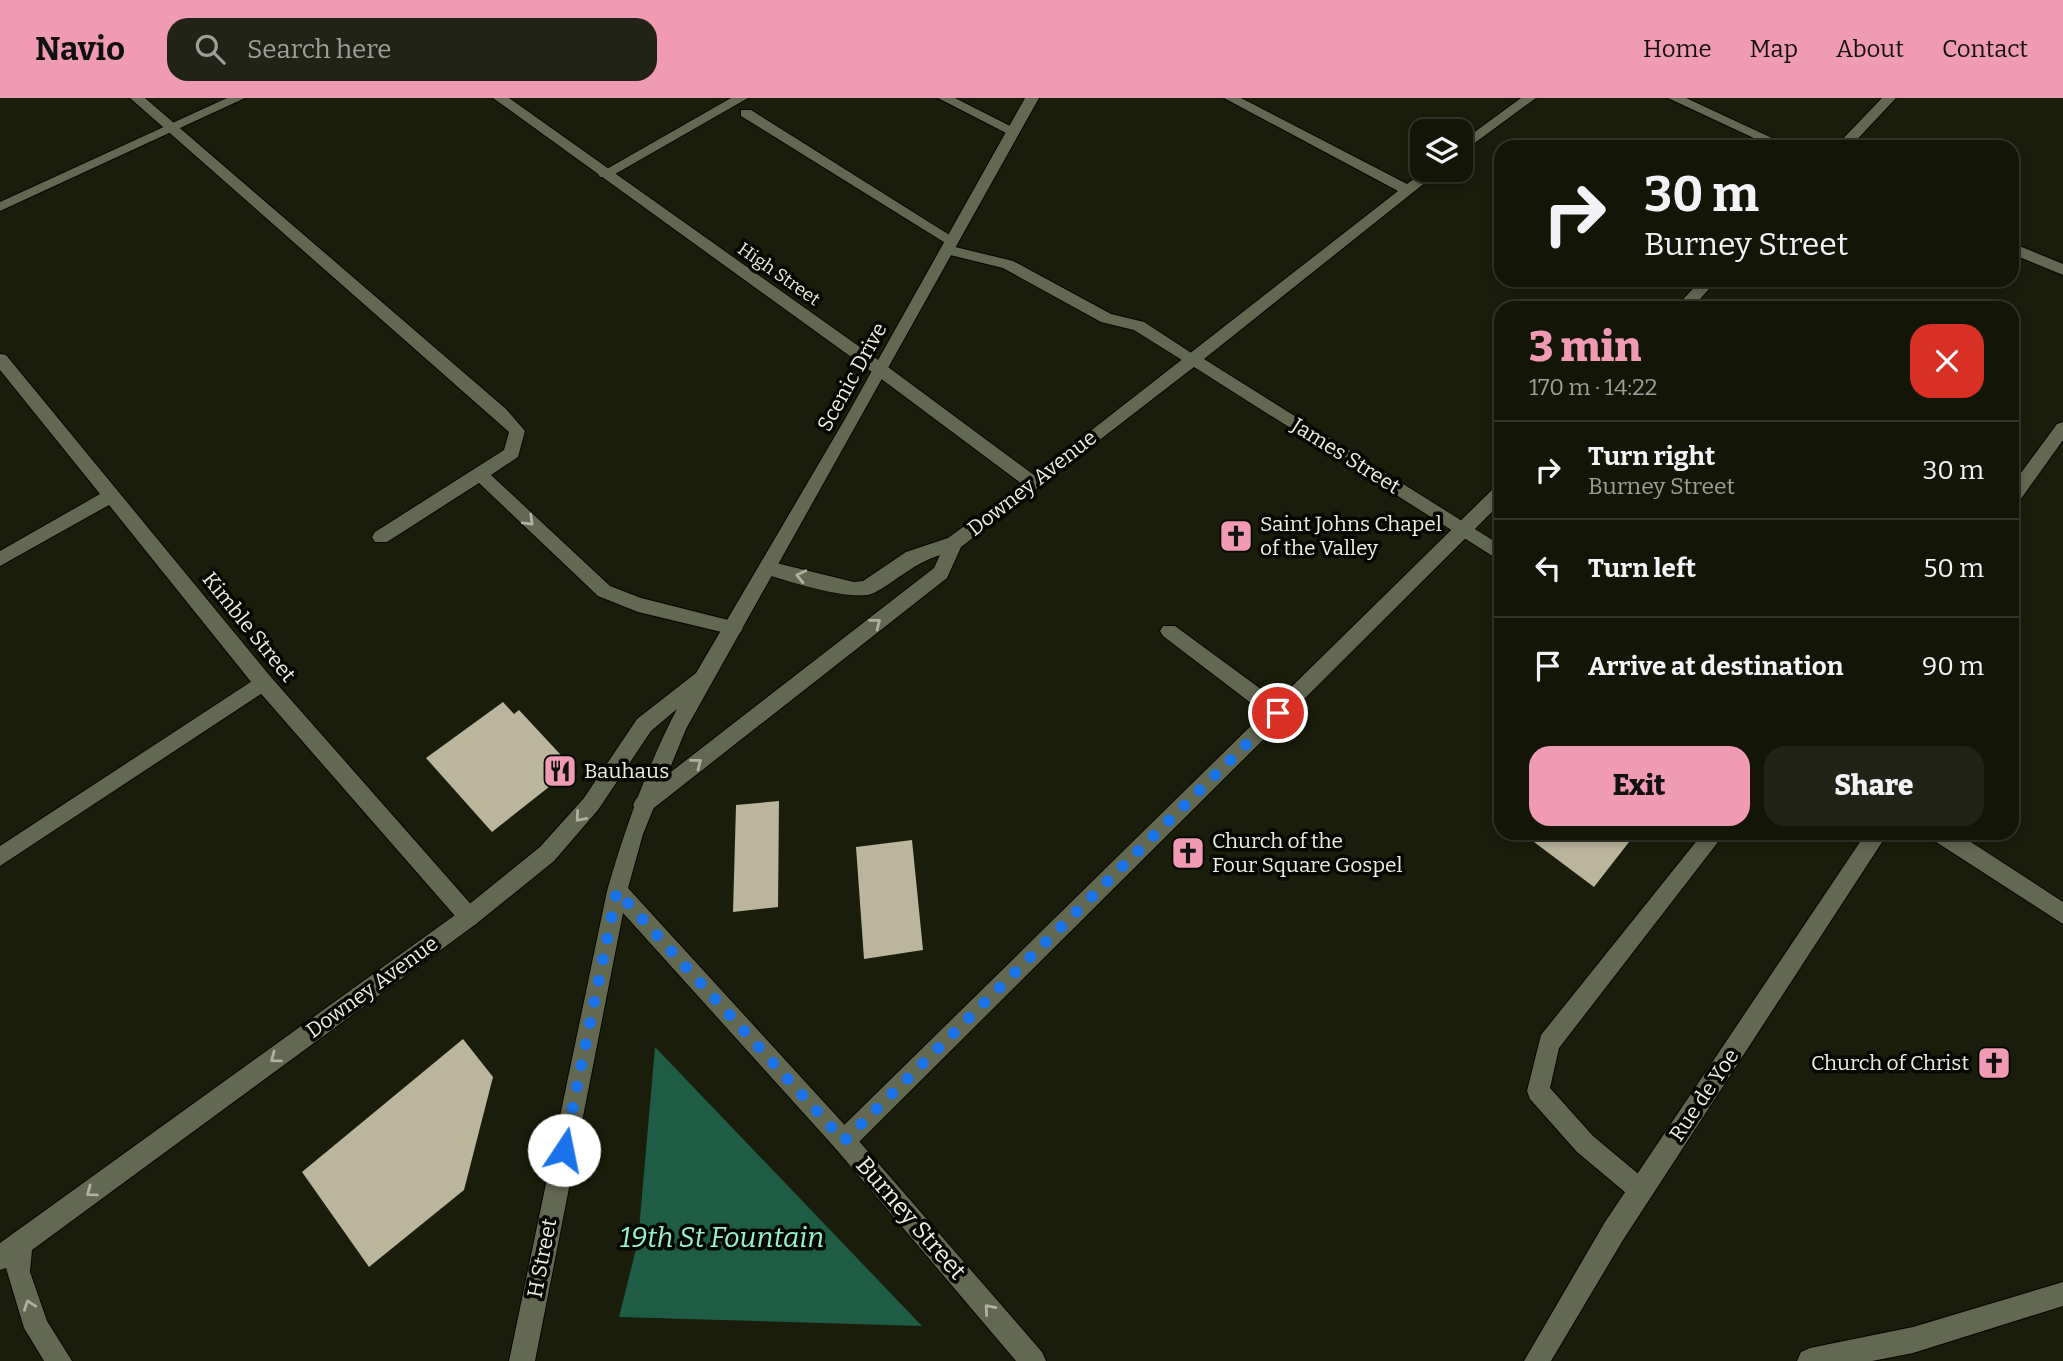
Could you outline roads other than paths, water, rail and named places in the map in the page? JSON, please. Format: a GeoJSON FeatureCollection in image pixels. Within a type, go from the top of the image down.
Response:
{"type":"FeatureCollection","features":[{"type":"Feature","properties":{"kind":"street"},"geometry":{"type":"LineString","coordinates":[[137,98],[500,413],[517,431],[512,453],[381,537]]}},
{"type":"Feature","properties":{"kind":"street"},"geometry":{"type":"LineString","coordinates":[[0,207],[238,98]]}},
{"type":"Feature","properties":{"kind":"street","name":"High Street"},"geometry":{"type":"LineString","coordinates":[[500,98],[882,371],[1034,484]]}},
{"type":"Feature","properties":{"kind":"street"},"geometry":{"type":"LineString","coordinates":[[605,174],[741,98]]}},
{"type":"Feature","properties":{"kind":"street"},"geometry":{"type":"LineString","coordinates":[[945,98],[1013,131]]}},
{"type":"Feature","properties":{"kind":"street","name":"Scenic Drive"},"geometry":{"type":"LineString","coordinates":[[704,674],[882,371],[1032,98]]}},
{"type":"Feature","properties":{"kind":"street"},"geometry":{"type":"LineString","coordinates":[[1231,98],[1407,190]]}},
{"type":"Feature","properties":{"kind":"street"},"geometry":{"type":"LineString","coordinates":[[1473,140],[1529,98]]}},
{"type":"Feature","properties":{"kind":"street"},"geometry":{"type":"LineString","coordinates":[[1675,98],[1768,140]]}},
{"type":"Feature","properties":{"kind":"street"},"geometry":{"type":"LineString","coordinates":[[1849,140],[1889,98]]}},
{"type":"Feature","properties":{"kind":"street"},"geometry":{"type":"LineString","coordinates":[[746,113],[950,246],[1008,264],[1106,318],[1139,326],[1191,358]]}},
{"type":"Feature","properties":{"kind":"street","name":"Downey Avenue"},"geometry":{"type":"LineString","coordinates":[[643,806],[941,573],[954,544],[1418,182]]}},
{"type":"Feature","properties":{"kind":"street"},"geometry":{"type":"LineString","coordinates":[[2019,251],[2063,270]]}},
{"type":"Feature","properties":{"kind":"street"},"geometry":{"type":"LineString","coordinates":[[1690,301],[1703,287]]}},
{"type":"Feature","properties":{"kind":"street","name":"James Street"},"geometry":{"type":"LineString","coordinates":[[1191,358],[1494,550]]}},
{"type":"Feature","properties":{"kind":"street","name":"Kimble Street"},"geometry":{"type":"LineString","coordinates":[[0,359],[263,682],[469,917]]}},
{"type":"Feature","properties":{"kind":"street"},"geometry":{"type":"LineString","coordinates":[[2019,488],[2063,428]]}},
{"type":"Feature","properties":{"kind":"street"},"geometry":{"type":"LineString","coordinates":[[480,474],[604,591],[638,605],[733,628]]}},
{"type":"Feature","properties":{"kind":"street"},"geometry":{"type":"LineString","coordinates":[[0,559],[113,495]]}},
{"type":"Feature","properties":{"kind":"street"},"geometry":{"type":"LineString","coordinates":[[844,1141],[1494,499]]}},
{"type":"Feature","properties":{"kind":"street"},"geometry":{"type":"LineString","coordinates":[[768,568],[854,589],[867,588],[886,578],[912,557],[954,544]]}},
{"type":"Feature","properties":{"kind":"street"},"geometry":{"type":"LineString","coordinates":[[1169,631],[1278,713]]}},
{"type":"Feature","properties":{"kind":"street","name":"Downey Avenue"},"geometry":{"type":"LineString","coordinates":[[10,1251],[469,917],[547,854],[591,804],[644,725],[704,674]]}},
{"type":"Feature","properties":{"kind":"street","name":"H Street"},"geometry":{"type":"LineString","coordinates":[[522,1361],[628,844],[704,674]]}},
{"type":"Feature","properties":{"kind":"street"},"geometry":{"type":"LineString","coordinates":[[0,857],[263,682]]}},
{"type":"Feature","properties":{"kind":"street"},"geometry":{"type":"LineString","coordinates":[[1640,1190],[1585,1144],[1538,1091],[1549,1043],[1709,840]]}},
{"type":"Feature","properties":{"kind":"street","name":"Rue de Yoe"},"geometry":{"type":"LineString","coordinates":[[1537,1361],[1640,1190],[1873,840]]}},
{"type":"Feature","properties":{"kind":"street"},"geometry":{"type":"LineString","coordinates":[[1951,840],[2063,914]]}},
{"type":"Feature","properties":{"kind":"street","name":"Burney Street"},"geometry":{"type":"LineString","coordinates":[[617,891],[844,1141],[1033,1361]]}},
{"type":"Feature","properties":{"kind":"street"},"geometry":{"type":"LineString","coordinates":[[10,1251],[37,1328],[59,1361]]}},
{"type":"Feature","properties":{"kind":"street"},"geometry":{"type":"LineString","coordinates":[[1810,1361],[1913,1340],[2063,1294]]}},
{"type":"Feature","properties":{"kind":"water","name":"19th St Fountain"},"geometry":{"type":"Polygon","coordinates":[[[655,1047],[922,1326],[619,1317],[638,1241],[655,1047]]]}},
{"type":"Feature","properties":{"kind":"place","name":"Saint Johns Chapel of the Valley"},"geometry":{"type":"Point","coordinates":[1236,536]}},
{"type":"Feature","properties":{"kind":"place","name":"Bauhaus"},"geometry":{"type":"Point","coordinates":[560,771]}},
{"type":"Feature","properties":{"kind":"place","name":"Church of the Four Square Gospel"},"geometry":{"type":"Point","coordinates":[1188,853]}},
{"type":"Feature","properties":{"kind":"place","name":"Church of Christ"},"geometry":{"type":"Point","coordinates":[1994,1063]}}]}
